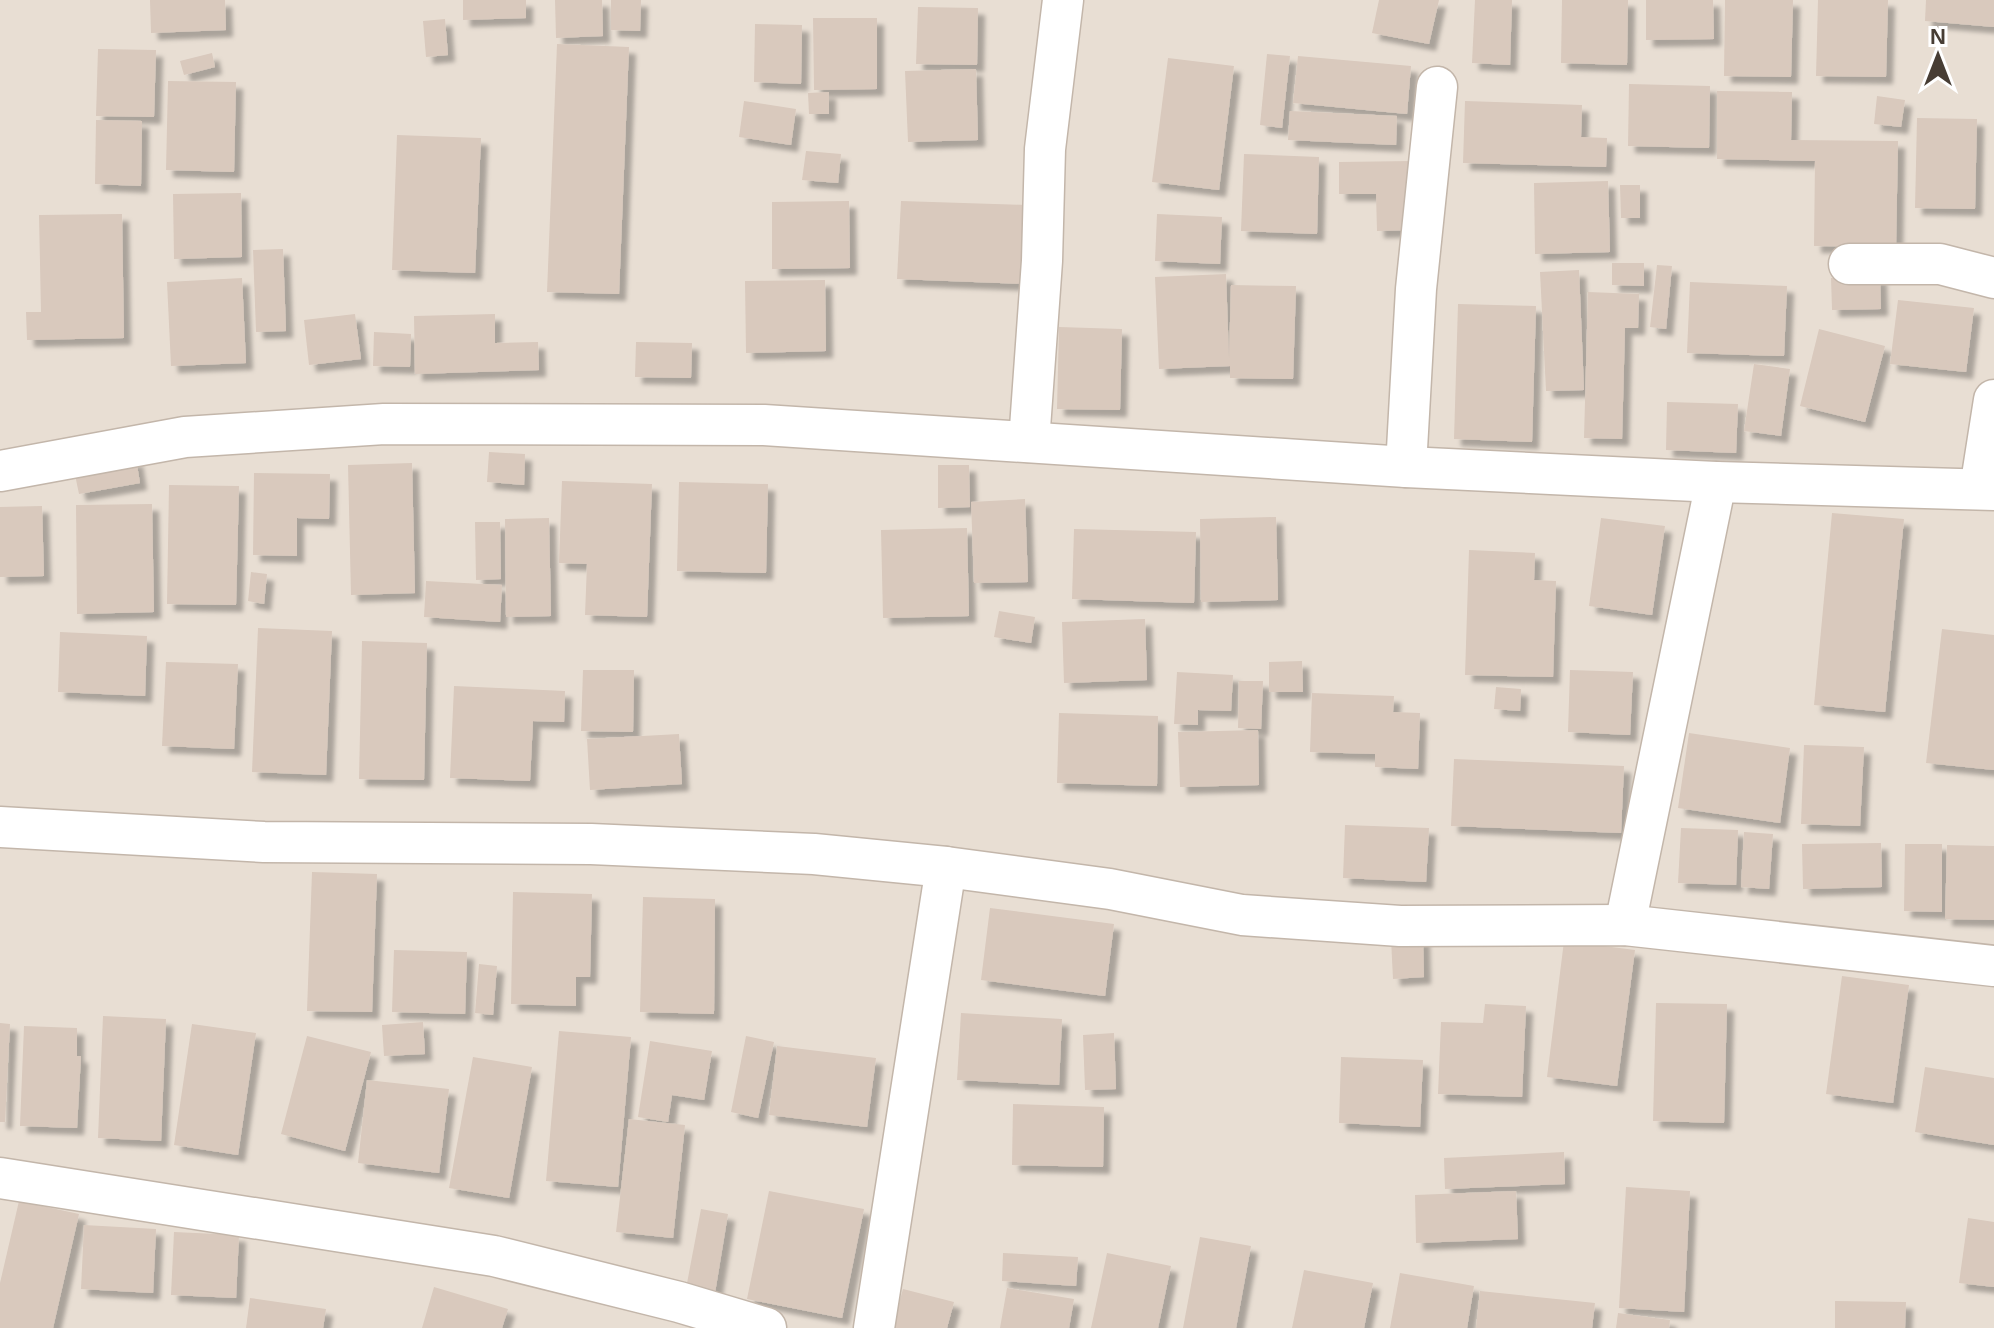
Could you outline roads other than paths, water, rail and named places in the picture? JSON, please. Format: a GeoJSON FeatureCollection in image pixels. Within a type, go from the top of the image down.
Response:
{"type":"FeatureCollection","features":[{"type":"Feature","properties":{"kind":"street"},"geometry":{"type":"LineString","coordinates":[[1029,442],[1042,261],[1045,149],[1063,0]]}},
{"type":"Feature","properties":{"kind":"street"},"geometry":{"type":"LineString","coordinates":[[1406,467],[1416,289],[1437,87]]}},
{"type":"Feature","properties":{"kind":"street"},"geometry":{"type":"LineString","coordinates":[[1849,264],[1940,264],[1994,278]]}},
{"type":"Feature","properties":{"kind":"street"},"geometry":{"type":"LineString","coordinates":[[0,471],[185,437],[384,424],[764,425],[1406,467],[1716,482],[1987,489],[1994,400]]}},
{"type":"Feature","properties":{"kind":"street"},"geometry":{"type":"LineString","coordinates":[[1625,925],[1716,482]]}},
{"type":"Feature","properties":{"kind":"street"},"geometry":{"type":"LineString","coordinates":[[0,827],[264,842],[591,844],[814,854],[946,867],[1110,889],[1242,915],[1400,926],[1625,925],[1994,966]]}},
{"type":"Feature","properties":{"kind":"street"},"geometry":{"type":"LineString","coordinates":[[874,1328],[946,867]]}},
{"type":"Feature","properties":{"kind":"street"},"geometry":{"type":"LineString","coordinates":[[0,1178],[494,1256],[679,1302],[766,1328]]}}]}
